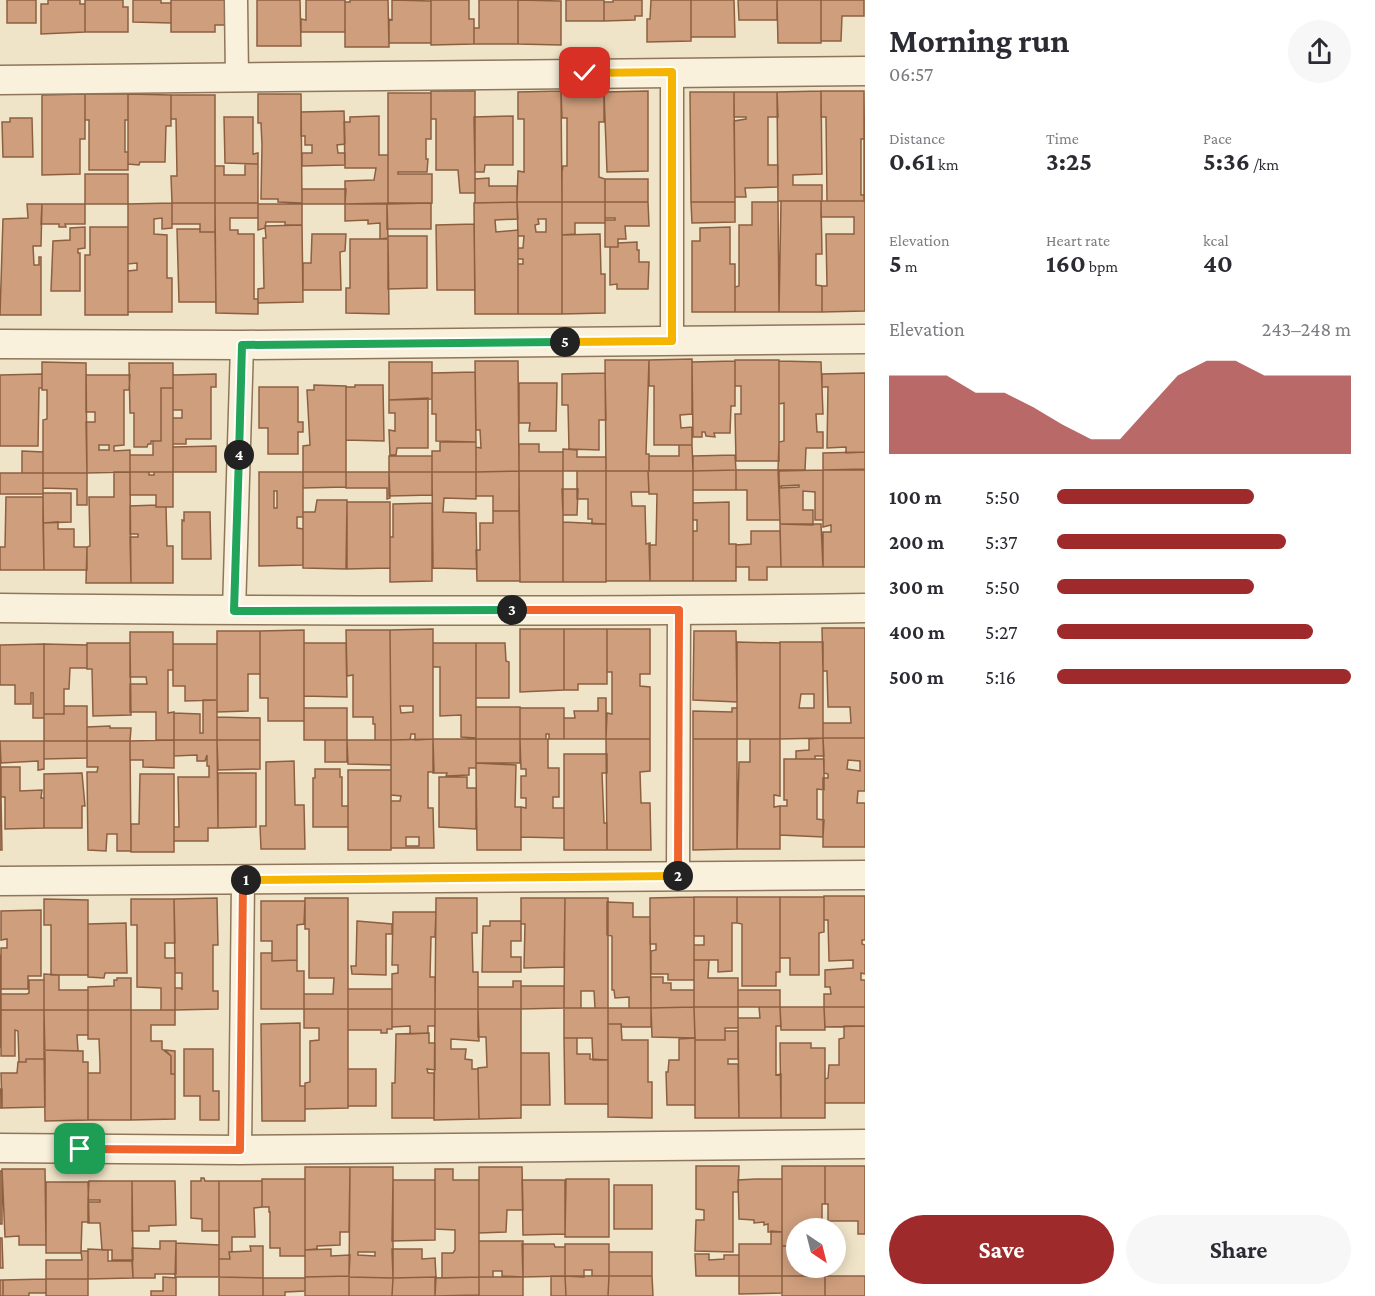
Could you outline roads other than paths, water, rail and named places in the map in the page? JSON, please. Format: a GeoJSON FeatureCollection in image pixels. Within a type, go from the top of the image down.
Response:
{"type":"FeatureCollection","features":[{"type":"Feature","properties":{"kind":"street"},"geometry":{"type":"LineString","coordinates":[[236,0],[237,77]]}},
{"type":"Feature","properties":{"kind":"street"},"geometry":{"type":"LineString","coordinates":[[0,80],[865,71]]}},
{"type":"Feature","properties":{"kind":"street"},"geometry":{"type":"LineString","coordinates":[[672,72],[672,341]]}},
{"type":"Feature","properties":{"kind":"street"},"geometry":{"type":"LineString","coordinates":[[0,344],[242,345],[865,339]]}},
{"type":"Feature","properties":{"kind":"street"},"geometry":{"type":"LineString","coordinates":[[234,611],[242,345]]}},
{"type":"Feature","properties":{"kind":"street"},"geometry":{"type":"LineString","coordinates":[[0,608],[234,611],[865,608]]}},
{"type":"Feature","properties":{"kind":"street"},"geometry":{"type":"LineString","coordinates":[[678,877],[679,610]]}},
{"type":"Feature","properties":{"kind":"street"},"geometry":{"type":"LineString","coordinates":[[0,881],[865,875]]}},
{"type":"Feature","properties":{"kind":"street"},"geometry":{"type":"LineString","coordinates":[[240,1150],[243,880]]}},
{"type":"Feature","properties":{"kind":"street"},"geometry":{"type":"LineString","coordinates":[[0,1148],[240,1150],[865,1144]]}}]}
